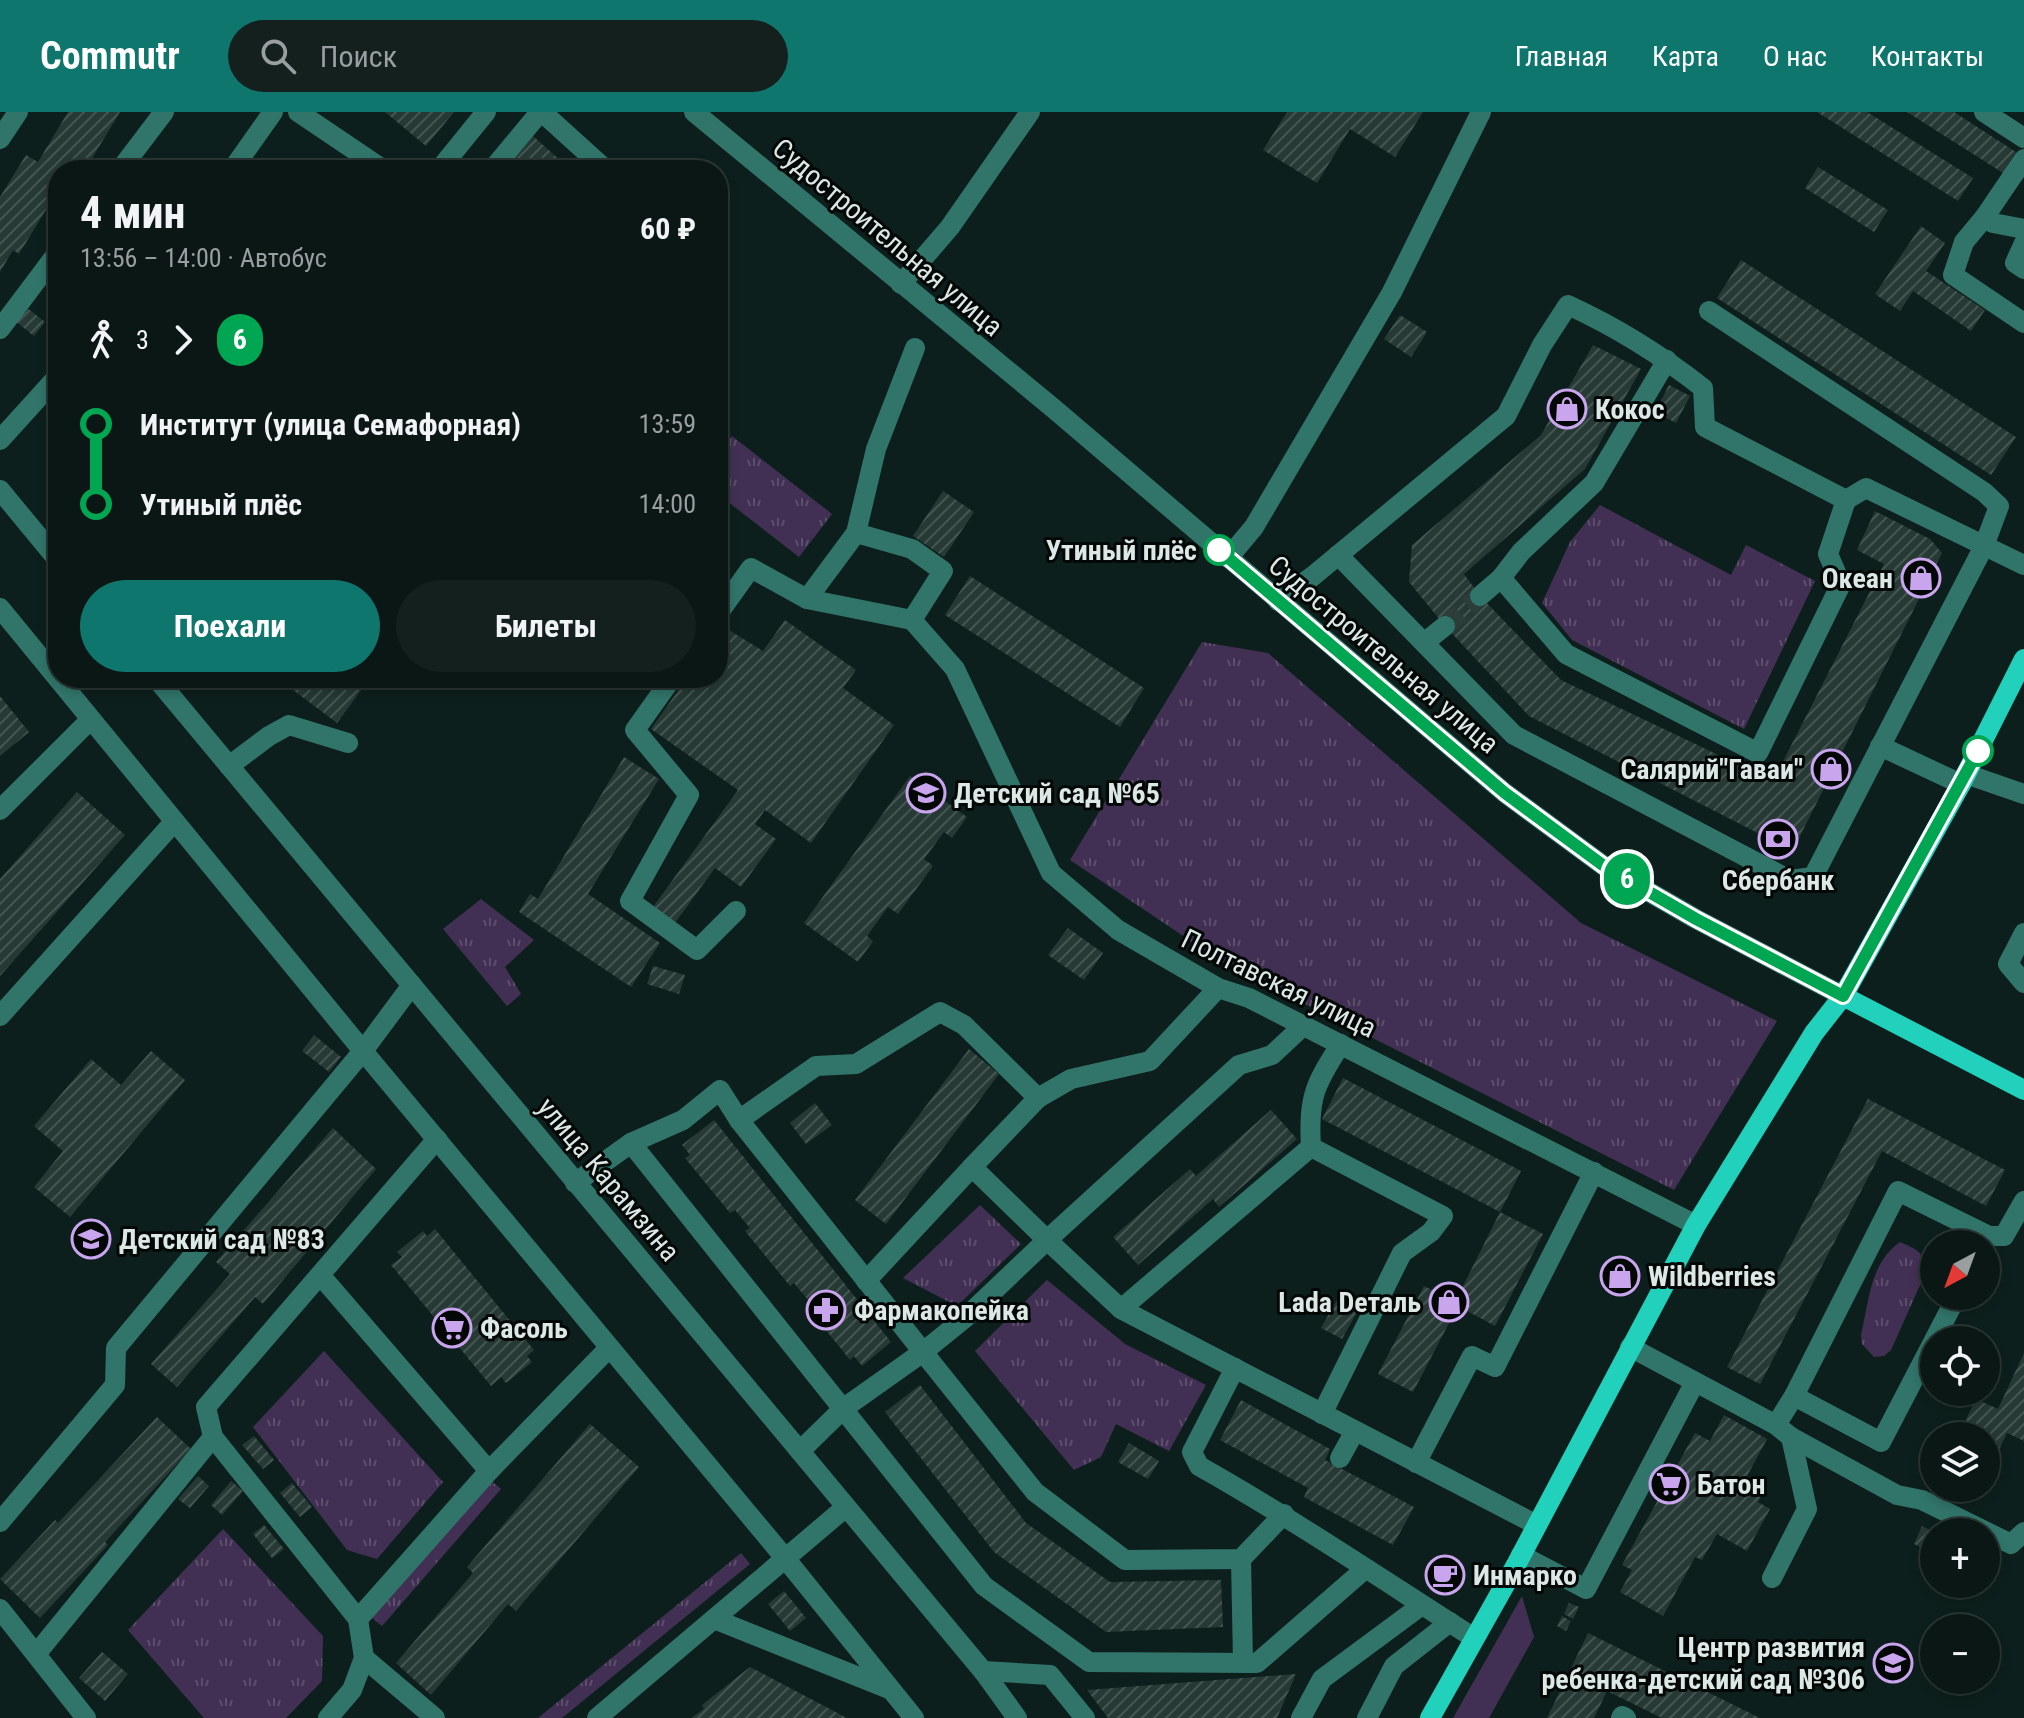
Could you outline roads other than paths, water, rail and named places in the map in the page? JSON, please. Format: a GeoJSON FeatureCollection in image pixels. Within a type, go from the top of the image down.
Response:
{"type":"FeatureCollection","features":[{"type":"Feature","properties":{"kind":"main road"},"geometry":{"type":"LineString","coordinates":[[1430,1718],[1521,1555],[1696,1225],[1814,1033],[1843,996],[1963,779],[2024,659]]}},
{"type":"Feature","properties":{"kind":"main road","name":"Судостроительная улица"},"geometry":{"type":"LineString","coordinates":[[1843,996],[2024,1090]]}},
{"type":"Feature","properties":{"kind":"street"},"geometry":{"type":"LineString","coordinates":[[0,139],[18,112]]}},
{"type":"Feature","properties":{"kind":"street"},"geometry":{"type":"LineString","coordinates":[[128,160],[164,112]]}},
{"type":"Feature","properties":{"kind":"street"},"geometry":{"type":"LineString","coordinates":[[246,160],[273,112]]}},
{"type":"Feature","properties":{"kind":"street"},"geometry":{"type":"LineString","coordinates":[[298,112],[369,160]]}},
{"type":"Feature","properties":{"kind":"street"},"geometry":{"type":"LineString","coordinates":[[447,160],[486,112]]}},
{"type":"Feature","properties":{"kind":"street"},"geometry":{"type":"LineString","coordinates":[[500,160],[541,112],[595,160]]}},
{"type":"Feature","properties":{"kind":"street","name":"Судостроительная улица"},"geometry":{"type":"LineString","coordinates":[[694,112],[1053,408],[1505,793],[1604,866],[1696,919],[1843,996]]}},
{"type":"Feature","properties":{"kind":"street"},"geometry":{"type":"LineString","coordinates":[[901,284],[950,227],[1030,112]]}},
{"type":"Feature","properties":{"kind":"street"},"geometry":{"type":"LineString","coordinates":[[1228,558],[1254,527],[1392,292],[1481,112]]}},
{"type":"Feature","properties":{"kind":"street"},"geometry":{"type":"LineString","coordinates":[[1984,112],[2024,138]]}},
{"type":"Feature","properties":{"kind":"street"},"geometry":{"type":"LineString","coordinates":[[2024,159],[1964,242],[1953,275],[2024,323]]}},
{"type":"Feature","properties":{"kind":"street"},"geometry":{"type":"LineString","coordinates":[[1984,218],[1993,223],[2024,229]]}},
{"type":"Feature","properties":{"kind":"street"},"geometry":{"type":"LineString","coordinates":[[2024,243],[2015,263],[2024,269]]}},
{"type":"Feature","properties":{"kind":"street"},"geometry":{"type":"LineString","coordinates":[[0,329],[48,265]]}},
{"type":"Feature","properties":{"kind":"street"},"geometry":{"type":"LineString","coordinates":[[1278,601],[1506,416],[1542,345],[1568,305],[1597,318],[1667,360],[1703,388],[1705,427],[1846,500]]}},
{"type":"Feature","properties":{"kind":"street"},"geometry":{"type":"LineString","coordinates":[[1338,555],[1514,735],[1790,880],[1813,877],[1984,546],[1999,506],[1984,492],[1709,311]]}},
{"type":"Feature","properties":{"kind":"street"},"geometry":{"type":"LineString","coordinates":[[807,599],[856,533],[876,449],[915,348]]}},
{"type":"Feature","properties":{"kind":"street"},"geometry":{"type":"LineString","coordinates":[[1480,596],[1594,483],[1667,360]]}},
{"type":"Feature","properties":{"kind":"street"},"geometry":{"type":"LineString","coordinates":[[0,440],[48,387]]}},
{"type":"Feature","properties":{"kind":"street"},"geometry":{"type":"LineString","coordinates":[[1501,578],[1566,654],[1758,753],[1841,584],[1828,554],[1846,500],[1866,488],[2024,565]]}},
{"type":"Feature","properties":{"kind":"street"},"geometry":{"type":"LineString","coordinates":[[0,490],[48,548]]}},
{"type":"Feature","properties":{"kind":"street"},"geometry":{"type":"LineString","coordinates":[[728,600],[751,568],[807,599],[912,620],[943,571],[912,549],[856,533]]}},
{"type":"Feature","properties":{"kind":"street"},"geometry":{"type":"LineString","coordinates":[[0,608],[48,668]]}},
{"type":"Feature","properties":{"kind":"street","name":"Полтавская улица"},"geometry":{"type":"LineString","coordinates":[[912,620],[955,669],[1051,873],[1118,930],[1218,988],[1249,998],[1696,1225]]}},
{"type":"Feature","properties":{"kind":"street"},"geometry":{"type":"LineString","coordinates":[[1425,642],[1445,626]]}},
{"type":"Feature","properties":{"kind":"street"},"geometry":{"type":"LineString","coordinates":[[64,688],[914,1718]]}},
{"type":"Feature","properties":{"kind":"street","name":"улица Карамзина"},"geometry":{"type":"LineString","coordinates":[[164,688],[983,1671],[1017,1718]]}},
{"type":"Feature","properties":{"kind":"street"},"geometry":{"type":"LineString","coordinates":[[665,688],[635,730],[689,795],[630,901],[697,950],[736,911]]}},
{"type":"Feature","properties":{"kind":"street"},"geometry":{"type":"LineString","coordinates":[[0,810],[90,720]]}},
{"type":"Feature","properties":{"kind":"street"},"geometry":{"type":"LineString","coordinates":[[229,766],[289,725],[348,743]]}},
{"type":"Feature","properties":{"kind":"street"},"geometry":{"type":"LineString","coordinates":[[1880,746],[1963,779],[2024,794]]}},
{"type":"Feature","properties":{"kind":"street"},"geometry":{"type":"LineString","coordinates":[[0,1016],[174,822]]}},
{"type":"Feature","properties":{"kind":"street"},"geometry":{"type":"LineString","coordinates":[[2024,933],[2008,964],[2024,983]]}},
{"type":"Feature","properties":{"kind":"street"},"geometry":{"type":"LineString","coordinates":[[0,1522],[115,1385],[116,1348],[363,1051],[412,985]]}},
{"type":"Feature","properties":{"kind":"street"},"geometry":{"type":"LineString","coordinates":[[866,1281],[1038,1098],[1071,1079],[1150,1061],[1218,988]]}},
{"type":"Feature","properties":{"kind":"street"},"geometry":{"type":"LineString","coordinates":[[739,1120],[816,1066],[856,1064],[940,1012],[964,1025],[1038,1098]]}},
{"type":"Feature","properties":{"kind":"street"},"geometry":{"type":"LineString","coordinates":[[800,1451],[844,1408],[965,1318],[1239,1065],[1272,1055],[1303,1026]]}},
{"type":"Feature","properties":{"kind":"street"},"geometry":{"type":"LineString","coordinates":[[1311,1147],[1309,1110],[1322,1073],[1341,1044]]}},
{"type":"Feature","properties":{"kind":"street"},"geometry":{"type":"LineString","coordinates":[[575,1183],[631,1143],[683,1120],[720,1090],[739,1120],[1035,1492],[1125,1560],[1241,1559]]}},
{"type":"Feature","properties":{"kind":"street"},"geometry":{"type":"LineString","coordinates":[[328,1718],[352,1690],[364,1658],[358,1619],[213,1437],[206,1407],[437,1139]]}},
{"type":"Feature","properties":{"kind":"street"},"geometry":{"type":"LineString","coordinates":[[631,1143],[984,1586],[1089,1662],[1257,1663],[1365,1569]]}},
{"type":"Feature","properties":{"kind":"street"},"geometry":{"type":"LineString","coordinates":[[1121,1309],[1311,1147]]}},
{"type":"Feature","properties":{"kind":"street"},"geometry":{"type":"LineString","coordinates":[[1311,1147],[1443,1216],[1431,1232],[1402,1253],[1322,1414]]}},
{"type":"Feature","properties":{"kind":"street"},"geometry":{"type":"LineString","coordinates":[[972,1167],[1121,1309],[1537,1525]]}},
{"type":"Feature","properties":{"kind":"street"},"geometry":{"type":"LineString","coordinates":[[1416,1463],[1472,1356],[1495,1367],[1594,1172]]}},
{"type":"Feature","properties":{"kind":"street"},"geometry":{"type":"LineString","coordinates":[[1772,1578],[1807,1509],[1784,1431],[1794,1396],[1898,1191],[1969,1230]]}},
{"type":"Feature","properties":{"kind":"street"},"geometry":{"type":"LineString","coordinates":[[2000,1237],[2004,1236],[2024,1201]]}},
{"type":"Feature","properties":{"kind":"street"},"geometry":{"type":"LineString","coordinates":[[321,1276],[489,1471]]}},
{"type":"Feature","properties":{"kind":"street"},"geometry":{"type":"LineString","coordinates":[[1794,1396],[1881,1442],[1950,1310]]}},
{"type":"Feature","properties":{"kind":"street"},"geometry":{"type":"LineString","coordinates":[[1630,1347],[1897,1495],[1922,1500],[2011,1544],[2024,1532]]}},
{"type":"Feature","properties":{"kind":"street"},"geometry":{"type":"LineString","coordinates":[[358,1619],[489,1471],[609,1348]]}},
{"type":"Feature","properties":{"kind":"street"},"geometry":{"type":"LineString","coordinates":[[1235,1368],[1192,1452],[1199,1466],[1284,1514],[1474,1638]]}},
{"type":"Feature","properties":{"kind":"street"},"geometry":{"type":"LineString","coordinates":[[1521,1555],[1586,1589],[1695,1382]]}},
{"type":"Feature","properties":{"kind":"street"},"geometry":{"type":"LineString","coordinates":[[1340,1458],[1355,1431]]}},
{"type":"Feature","properties":{"kind":"street"},"geometry":{"type":"LineString","coordinates":[[37,1653],[213,1437]]}},
{"type":"Feature","properties":{"kind":"street"},"geometry":{"type":"LineString","coordinates":[[597,1718],[846,1507]]}},
{"type":"Feature","properties":{"kind":"street"},"geometry":{"type":"LineString","coordinates":[[1243,1663],[1241,1559],[1284,1514]]}},
{"type":"Feature","properties":{"kind":"street"},"geometry":{"type":"LineString","coordinates":[[1301,1718],[1322,1679],[1422,1605]]}},
{"type":"Feature","properties":{"kind":"street"},"geometry":{"type":"LineString","coordinates":[[0,1609],[86,1718]]}},
{"type":"Feature","properties":{"kind":"street"},"geometry":{"type":"LineString","coordinates":[[714,1619],[893,1690]]}},
{"type":"Feature","properties":{"kind":"street"},"geometry":{"type":"LineString","coordinates":[[1367,1718],[1394,1666],[1450,1622]]}},
{"type":"Feature","properties":{"kind":"street"},"geometry":{"type":"LineString","coordinates":[[364,1658],[435,1718]]}},
{"type":"Feature","properties":{"kind":"street"},"geometry":{"type":"LineString","coordinates":[[983,1671],[1050,1675],[1085,1718]]}},
{"type":"Feature","properties":{"kind":"tunnel"},"geometry":{"type":"LineString","coordinates":[[1445,626],[1480,596]]}},
{"type":"Feature","properties":{"kind":"place","name":"Кокос"},"geometry":{"type":"Point","coordinates":[1567,409]}},
{"type":"Feature","properties":{"kind":"place","name":"Утиный плёс"},"geometry":{"type":"Point","coordinates":[1219,550]}},
{"type":"Feature","properties":{"kind":"place","name":"Океан"},"geometry":{"type":"Point","coordinates":[1921,578]}},
{"type":"Feature","properties":{"kind":"place","name":"Салярий\"Гаваи\""},"geometry":{"type":"Point","coordinates":[1831,769]}},
{"type":"Feature","properties":{"kind":"place","name":"Детский сад №65"},"geometry":{"type":"Point","coordinates":[926,793]}},
{"type":"Feature","properties":{"kind":"place","name":"Сбербанк"},"geometry":{"type":"Point","coordinates":[1778,839]}},
{"type":"Feature","properties":{"kind":"place","name":"Детский сад №83"},"geometry":{"type":"Point","coordinates":[91,1239]}},
{"type":"Feature","properties":{"kind":"place","name":"Wildberries"},"geometry":{"type":"Point","coordinates":[1620,1276]}},
{"type":"Feature","properties":{"kind":"place","name":"Lada Dеталь"},"geometry":{"type":"Point","coordinates":[1449,1302]}},
{"type":"Feature","properties":{"kind":"place","name":"Фармакопейка"},"geometry":{"type":"Point","coordinates":[826,1310]}},
{"type":"Feature","properties":{"kind":"place","name":"Фасоль"},"geometry":{"type":"Point","coordinates":[452,1328]}},
{"type":"Feature","properties":{"kind":"place","name":"Батон"},"geometry":{"type":"Point","coordinates":[1669,1484]}},
{"type":"Feature","properties":{"kind":"place","name":"Инмарко"},"geometry":{"type":"Point","coordinates":[1445,1575]}},
{"type":"Feature","properties":{"kind":"place","name":"Центр развития ребенка-детский сад №306"},"geometry":{"type":"Point","coordinates":[1893,1663]}}]}
